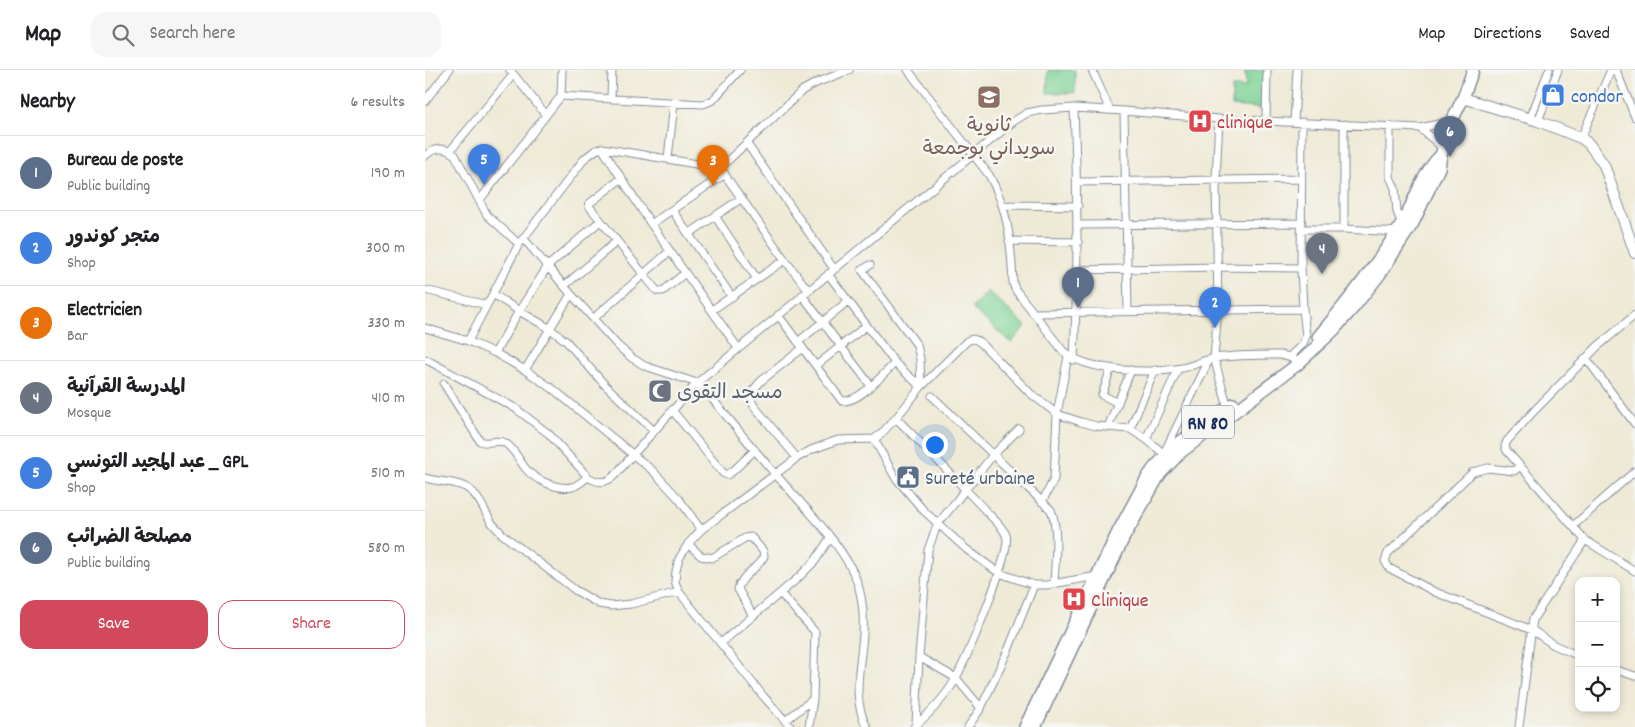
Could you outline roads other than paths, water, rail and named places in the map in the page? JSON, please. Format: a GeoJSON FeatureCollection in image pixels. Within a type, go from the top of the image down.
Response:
{"type":"FeatureCollection","features":[{"type":"Feature","properties":{"kind":"main road","name":"RN 80"},"geometry":{"type":"LineString","coordinates":[[1167,456],[1181,452],[1298,364],[1334,330],[1413,223],[1439,168],[1442,151],[1452,121],[1473,70]]}},
{"type":"Feature","properties":{"kind":"main road"},"geometry":{"type":"LineString","coordinates":[[1463,98],[1534,120],[1581,138],[1591,146],[1603,165],[1632,236],[1635,253]]}},
{"type":"Feature","properties":{"kind":"main road","name":"RN 80"},"geometry":{"type":"LineString","coordinates":[[1025,727],[1118,532],[1147,478],[1167,456],[1317,337],[1364,287],[1399,228],[1431,164],[1442,151]]}},
{"type":"Feature","properties":{"kind":"main road","name":"RN 80"},"geometry":{"type":"LineString","coordinates":[[1035,727],[1124,537],[1160,474],[1167,456]]}},
{"type":"Feature","properties":{"kind":"street"},"geometry":{"type":"LineString","coordinates":[[425,101],[449,70]]}},
{"type":"Feature","properties":{"kind":"street"},"geometry":{"type":"LineString","coordinates":[[479,201],[561,96],[562,70]]}},
{"type":"Feature","properties":{"kind":"street"},"geometry":{"type":"LineString","coordinates":[[611,98],[613,70]]}},
{"type":"Feature","properties":{"kind":"street"},"geometry":{"type":"LineString","coordinates":[[561,96],[703,104],[717,96],[740,70]]}},
{"type":"Feature","properties":{"kind":"street"},"geometry":{"type":"LineString","coordinates":[[720,168],[803,90],[815,83],[849,70]]}},
{"type":"Feature","properties":{"kind":"street"},"geometry":{"type":"LineString","coordinates":[[908,70],[989,175],[1006,214],[1013,283],[1022,300],[1063,351],[1071,358],[1095,366],[1131,370],[1178,369],[1211,359],[1267,355],[1292,358],[1306,339],[1301,268],[1302,226],[1297,70]]}},
{"type":"Feature","properties":{"kind":"street"},"geometry":{"type":"LineString","coordinates":[[1092,70],[1110,110]]}},
{"type":"Feature","properties":{"kind":"street"},"geometry":{"type":"LineString","coordinates":[[1266,122],[1267,70]]}},
{"type":"Feature","properties":{"kind":"street"},"geometry":{"type":"LineString","coordinates":[[1534,120],[1549,70]]}},
{"type":"Feature","properties":{"kind":"street"},"geometry":{"type":"LineString","coordinates":[[1534,120],[1558,70]]}},
{"type":"Feature","properties":{"kind":"street"},"geometry":{"type":"LineString","coordinates":[[1581,138],[1611,70]]}},
{"type":"Feature","properties":{"kind":"street"},"geometry":{"type":"LineString","coordinates":[[1616,70],[1635,118]]}},
{"type":"Feature","properties":{"kind":"street"},"geometry":{"type":"LineString","coordinates":[[450,151],[511,72],[546,115]]}},
{"type":"Feature","properties":{"kind":"street"},"geometry":{"type":"LineString","coordinates":[[668,158],[674,103]]}},
{"type":"Feature","properties":{"kind":"street"},"geometry":{"type":"LineString","coordinates":[[425,359],[515,408],[549,434],[588,477],[596,482],[609,481],[697,383],[1014,121],[1027,113],[1054,108],[1074,108],[1266,122],[1420,128],[1452,121]]}},
{"type":"Feature","properties":{"kind":"street"},"geometry":{"type":"LineString","coordinates":[[1042,502],[1054,480],[1057,414],[1071,358],[1077,312],[1078,182],[1074,108]]}},
{"type":"Feature","properties":{"kind":"street"},"geometry":{"type":"LineString","coordinates":[[1124,111],[1128,310]]}},
{"type":"Feature","properties":{"kind":"street"},"geometry":{"type":"LineString","coordinates":[[791,727],[679,592],[675,582],[676,571],[679,559],[688,544],[701,530],[797,458],[811,450],[838,440],[874,439],[885,431],[921,387],[971,338],[981,343],[1031,394],[1057,414],[1081,422],[1130,429],[1147,439],[1167,456],[1211,359],[1217,309],[1219,119]]}},
{"type":"Feature","properties":{"kind":"street"},"geometry":{"type":"LineString","coordinates":[[1344,124],[1344,229]]}},
{"type":"Feature","properties":{"kind":"street"},"geometry":{"type":"LineString","coordinates":[[1078,225],[1218,223],[1344,229],[1399,228],[1395,188],[1390,177],[1390,126]]}},
{"type":"Feature","properties":{"kind":"street"},"geometry":{"type":"LineString","coordinates":[[1420,128],[1442,151]]}},
{"type":"Feature","properties":{"kind":"street"},"geometry":{"type":"LineString","coordinates":[[747,144],[848,301],[895,363],[921,387]]}},
{"type":"Feature","properties":{"kind":"street"},"geometry":{"type":"LineString","coordinates":[[602,148],[651,224],[738,348]]}},
{"type":"Feature","properties":{"kind":"street"},"geometry":{"type":"LineString","coordinates":[[468,341],[522,242],[585,158],[602,148],[720,168],[785,260],[823,322],[871,386]]}},
{"type":"Feature","properties":{"kind":"street"},"geometry":{"type":"LineString","coordinates":[[425,156],[437,149],[450,151],[459,162],[487,215],[522,242],[548,266],[618,346],[632,358],[645,366],[697,383],[830,538],[849,564],[859,587],[863,632],[858,685],[859,705],[867,727]]}},
{"type":"Feature","properties":{"kind":"street"},"geometry":{"type":"LineString","coordinates":[[651,224],[725,174]]}},
{"type":"Feature","properties":{"kind":"street"},"geometry":{"type":"LineString","coordinates":[[622,178],[590,203],[589,206],[599,221],[657,291],[661,292],[685,273]]}},
{"type":"Feature","properties":{"kind":"street"},"geometry":{"type":"LineString","coordinates":[[1078,182],[1301,179]]}},
{"type":"Feature","properties":{"kind":"street"},"geometry":{"type":"LineString","coordinates":[[689,233],[742,198]]}},
{"type":"Feature","properties":{"kind":"street"},"geometry":{"type":"LineString","coordinates":[[1003,205],[1078,206]]}},
{"type":"Feature","properties":{"kind":"street"},"geometry":{"type":"LineString","coordinates":[[672,210],[732,297]]}},
{"type":"Feature","properties":{"kind":"street"},"geometry":{"type":"LineString","coordinates":[[715,216],[757,279]]}},
{"type":"Feature","properties":{"kind":"street"},"geometry":{"type":"LineString","coordinates":[[495,353],[548,266],[599,221]]}},
{"type":"Feature","properties":{"kind":"street"},"geometry":{"type":"LineString","coordinates":[[1009,241],[1078,242]]}},
{"type":"Feature","properties":{"kind":"street"},"geometry":{"type":"LineString","coordinates":[[564,286],[616,242]]}},
{"type":"Feature","properties":{"kind":"street"},"geometry":{"type":"LineString","coordinates":[[594,318],[670,251]]}},
{"type":"Feature","properties":{"kind":"street"},"geometry":{"type":"LineString","coordinates":[[712,310],[785,260]]}},
{"type":"Feature","properties":{"kind":"street"},"geometry":{"type":"LineString","coordinates":[[870,265],[862,270],[917,345],[920,360],[921,387]]}},
{"type":"Feature","properties":{"kind":"street"},"geometry":{"type":"LineString","coordinates":[[1078,270],[1218,267],[1301,268]]}},
{"type":"Feature","properties":{"kind":"street"},"geometry":{"type":"LineString","coordinates":[[425,290],[487,305]]}},
{"type":"Feature","properties":{"kind":"street"},"geometry":{"type":"LineString","coordinates":[[493,294],[549,328],[566,342],[605,385],[654,431]]}},
{"type":"Feature","properties":{"kind":"street"},"geometry":{"type":"LineString","coordinates":[[525,370],[571,294]]}},
{"type":"Feature","properties":{"kind":"street"},"geometry":{"type":"LineString","coordinates":[[797,458],[754,406],[750,394],[761,381],[823,322],[848,301]]}},
{"type":"Feature","properties":{"kind":"street"},"geometry":{"type":"LineString","coordinates":[[1033,313],[1128,310],[1303,309]]}},
{"type":"Feature","properties":{"kind":"street"},"geometry":{"type":"LineString","coordinates":[[778,315],[842,401],[852,400],[871,386],[895,363]]}},
{"type":"Feature","properties":{"kind":"street"},"geometry":{"type":"LineString","coordinates":[[1635,315],[1621,325],[1586,358],[1505,444],[1507,451],[1519,466],[1585,540],[1635,571]]}},
{"type":"Feature","properties":{"kind":"street"},"geometry":{"type":"LineString","coordinates":[[817,365],[866,326]]}},
{"type":"Feature","properties":{"kind":"street"},"geometry":{"type":"LineString","coordinates":[[425,328],[468,341],[495,353],[525,370],[581,410],[665,482],[701,530]]}},
{"type":"Feature","properties":{"kind":"street"},"geometry":{"type":"LineString","coordinates":[[1586,358],[1635,424]]}},
{"type":"Feature","properties":{"kind":"street"},"geometry":{"type":"LineString","coordinates":[[1211,359],[1227,408]]}},
{"type":"Feature","properties":{"kind":"street"},"geometry":{"type":"LineString","coordinates":[[1111,368],[1102,395],[1118,403]]}},
{"type":"Feature","properties":{"kind":"street"},"geometry":{"type":"LineString","coordinates":[[1147,439],[1178,369]]}},
{"type":"Feature","properties":{"kind":"street"},"geometry":{"type":"LineString","coordinates":[[1109,427],[1131,370]]}},
{"type":"Feature","properties":{"kind":"street"},"geometry":{"type":"LineString","coordinates":[[1130,429],[1155,370]]}},
{"type":"Feature","properties":{"kind":"street"},"geometry":{"type":"LineString","coordinates":[[444,384],[480,441],[489,443],[502,442],[508,446],[527,470],[547,483],[567,488],[574,487],[588,477]]}},
{"type":"Feature","properties":{"kind":"street"},"geometry":{"type":"LineString","coordinates":[[932,396],[1051,510],[1054,517],[1054,584]]}},
{"type":"Feature","properties":{"kind":"street"},"geometry":{"type":"LineString","coordinates":[[672,410],[723,473],[727,474],[733,471],[755,450]]}},
{"type":"Feature","properties":{"kind":"street"},"geometry":{"type":"LineString","coordinates":[[896,418],[965,488],[1006,535],[1006,549],[999,573],[956,678],[944,696],[915,726]]}},
{"type":"Feature","properties":{"kind":"street"},"geometry":{"type":"LineString","coordinates":[[915,726],[925,566],[928,550],[937,525],[993,455],[1019,429]]}},
{"type":"Feature","properties":{"kind":"street"},"geometry":{"type":"LineString","coordinates":[[874,439],[895,477],[937,525],[999,573],[1033,584],[1054,584],[1097,576]]}},
{"type":"Feature","properties":{"kind":"street"},"geometry":{"type":"LineString","coordinates":[[1519,466],[1514,471],[1488,468],[1473,472],[1388,553],[1385,561],[1389,568],[1435,592],[1532,630],[1554,645],[1575,654]]}},
{"type":"Feature","properties":{"kind":"street"},"geometry":{"type":"LineString","coordinates":[[1573,526],[1635,471]]}},
{"type":"Feature","properties":{"kind":"street"},"geometry":{"type":"LineString","coordinates":[[425,478],[466,487],[475,495],[493,524],[503,534],[575,590],[599,604],[611,606],[631,604],[679,592]]}},
{"type":"Feature","properties":{"kind":"street"},"geometry":{"type":"LineString","coordinates":[[688,544],[701,556],[712,558],[745,538],[751,537],[755,540],[765,556],[740,582],[738,589],[753,616]]}},
{"type":"Feature","properties":{"kind":"street"},"geometry":{"type":"LineString","coordinates":[[721,643],[781,594],[807,569],[830,538]]}},
{"type":"Feature","properties":{"kind":"street"},"geometry":{"type":"LineString","coordinates":[[1519,727],[1533,619],[1585,540]]}},
{"type":"Feature","properties":{"kind":"street"},"geometry":{"type":"LineString","coordinates":[[968,727],[981,708],[1009,648],[1033,584]]}},
{"type":"Feature","properties":{"kind":"street"},"geometry":{"type":"LineString","coordinates":[[781,594],[815,632],[813,698],[809,727]]}},
{"type":"Feature","properties":{"kind":"street"},"geometry":{"type":"LineString","coordinates":[[919,657],[956,678],[981,708]]}},
{"type":"Feature","properties":{"kind":"street"},"geometry":{"type":"LineString","coordinates":[[1620,671],[1635,676]]}},
{"type":"Feature","properties":{"kind":"street"},"geometry":{"type":"LineString","coordinates":[[785,720],[813,698]]}},
{"type":"Feature","properties":{"kind":"place","name":"condor"},"geometry":{"type":"Point","coordinates":[1553,95]}},
{"type":"Feature","properties":{"kind":"place","name":"ثانوية سويداني بوجمعة"},"geometry":{"type":"Point","coordinates":[989,97]}},
{"type":"Feature","properties":{"kind":"place","name":"clinique"},"geometry":{"type":"Point","coordinates":[1200,121]}},
{"type":"Feature","properties":{"kind":"place","name":"مصلحة الضرائب"},"geometry":{"type":"Point","coordinates":[1450,157]}},
{"type":"Feature","properties":{"kind":"place","name":"عبد المجيد التونسي _ GPL"},"geometry":{"type":"Point","coordinates":[484,185]}},
{"type":"Feature","properties":{"kind":"place","name":"Electricien"},"geometry":{"type":"Point","coordinates":[713,186]}},
{"type":"Feature","properties":{"kind":"place","name":"المدرسة القرآنية"},"geometry":{"type":"Point","coordinates":[1322,274]}},
{"type":"Feature","properties":{"kind":"place","name":"Bureau de poste"},"geometry":{"type":"Point","coordinates":[1078,308]}},
{"type":"Feature","properties":{"kind":"place","name":"متجر كوندور"},"geometry":{"type":"Point","coordinates":[1215,328]}},
{"type":"Feature","properties":{"kind":"place","name":"مسجد التقوى"},"geometry":{"type":"Point","coordinates":[660,391]}},
{"type":"Feature","properties":{"kind":"place","name":"Sureté urbaine"},"geometry":{"type":"Point","coordinates":[908,477]}},
{"type":"Feature","properties":{"kind":"place","name":"Clinique"},"geometry":{"type":"Point","coordinates":[1074,599]}}]}
